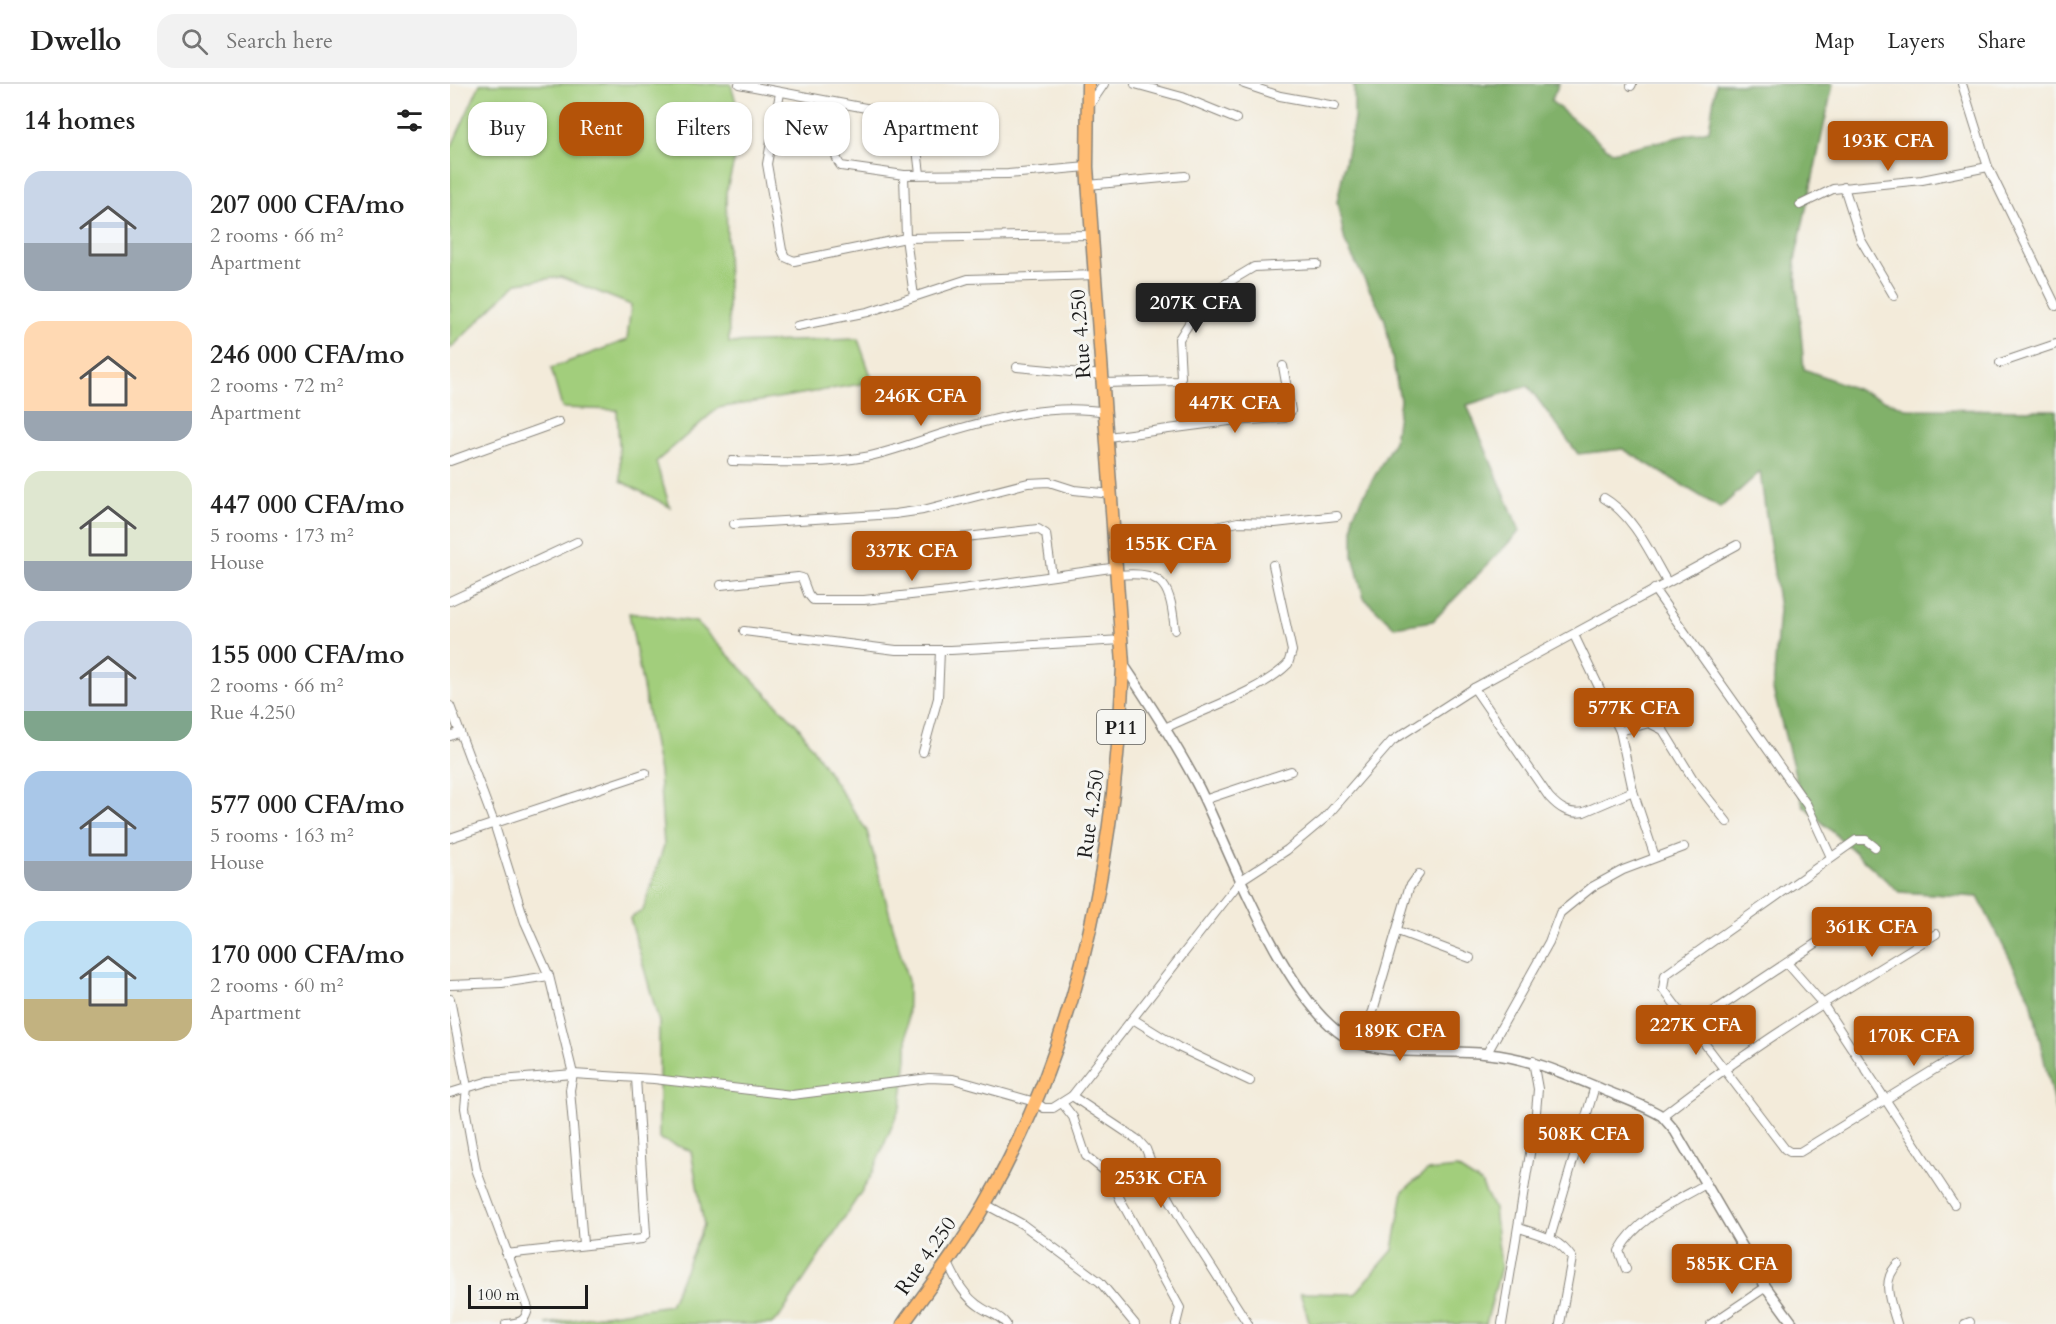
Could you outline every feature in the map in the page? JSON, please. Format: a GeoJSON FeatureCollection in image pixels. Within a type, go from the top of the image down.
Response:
{"type":"FeatureCollection","features":[{"type":"Feature","properties":{"kind":"main road","name":"Rue 4.250"},"geometry":{"type":"LineString","coordinates":[[903,1324],[985,1204],[1035,1102],[1076,990],[1104,868],[1120,745],[1123,664],[1116,542],[1088,185],[1088,84]]}},
{"type":"Feature","properties":{"kind":"street"},"geometry":{"type":"LineString","coordinates":[[739,84],[825,102]]}},
{"type":"Feature","properties":{"kind":"street"},"geometry":{"type":"LineString","coordinates":[[1087,109],[1104,84]]}},
{"type":"Feature","properties":{"kind":"street"},"geometry":{"type":"LineString","coordinates":[[1135,84],[1182,97],[1236,119]]}},
{"type":"Feature","properties":{"kind":"street"},"geometry":{"type":"LineString","coordinates":[[1244,84],[1280,96],[1335,106]]}},
{"type":"Feature","properties":{"kind":"street"},"geometry":{"type":"LineString","coordinates":[[1962,84],[1988,167],[2056,306]]}},
{"type":"Feature","properties":{"kind":"street"},"geometry":{"type":"LineString","coordinates":[[780,93],[767,164],[775,219],[786,257],[794,261],[906,238],[1092,235]]}},
{"type":"Feature","properties":{"kind":"street"},"geometry":{"type":"LineString","coordinates":[[850,107],[908,116],[913,120],[920,174]]}},
{"type":"Feature","properties":{"kind":"street"},"geometry":{"type":"LineString","coordinates":[[835,156],[836,161],[841,166],[904,175],[1008,174],[1087,167]]}},
{"type":"Feature","properties":{"kind":"street"},"geometry":{"type":"LineString","coordinates":[[1800,205],[1833,189],[1882,186],[1988,167]]}},
{"type":"Feature","properties":{"kind":"street"},"geometry":{"type":"LineString","coordinates":[[904,175],[906,238],[914,296]]}},
{"type":"Feature","properties":{"kind":"street"},"geometry":{"type":"LineString","coordinates":[[1088,185],[1185,176]]}},
{"type":"Feature","properties":{"kind":"street"},"geometry":{"type":"LineString","coordinates":[[1844,187],[1861,240],[1894,296]]}},
{"type":"Feature","properties":{"kind":"street"},"geometry":{"type":"LineString","coordinates":[[1017,367],[1104,379],[1179,381],[1181,377],[1178,344],[1181,333],[1213,290],[1226,285],[1254,267],[1317,264]]}},
{"type":"Feature","properties":{"kind":"street"},"geometry":{"type":"LineString","coordinates":[[797,326],[868,312],[968,279],[1096,275]]}},
{"type":"Feature","properties":{"kind":"street"},"geometry":{"type":"LineString","coordinates":[[2000,363],[2056,344]]}},
{"type":"Feature","properties":{"kind":"street"},"geometry":{"type":"LineString","coordinates":[[1108,437],[1229,422],[1285,418],[1291,411],[1283,366]]}},
{"type":"Feature","properties":{"kind":"street"},"geometry":{"type":"LineString","coordinates":[[732,461],[820,462],[865,457],[948,432],[1014,416],[1071,407],[1106,412]]}},
{"type":"Feature","properties":{"kind":"street"},"geometry":{"type":"LineString","coordinates":[[450,460],[559,422]]}},
{"type":"Feature","properties":{"kind":"street"},"geometry":{"type":"LineString","coordinates":[[734,524],[895,514],[933,508],[1028,483],[1049,483],[1074,490],[1111,494]]}},
{"type":"Feature","properties":{"kind":"street"},"geometry":{"type":"LineString","coordinates":[[1604,498],[1616,505],[1629,519],[1667,582]]}},
{"type":"Feature","properties":{"kind":"street"},"geometry":{"type":"LineString","coordinates":[[1116,542],[1171,544],[1212,528],[1238,522],[1275,523],[1337,516]]}},
{"type":"Feature","properties":{"kind":"street"},"geometry":{"type":"LineString","coordinates":[[893,545],[1038,529],[1046,534],[1052,576]]}},
{"type":"Feature","properties":{"kind":"street"},"geometry":{"type":"LineString","coordinates":[[450,601],[577,542]]}},
{"type":"Feature","properties":{"kind":"street"},"geometry":{"type":"LineString","coordinates":[[450,1093],[467,1087],[521,1076],[573,1074],[636,1078],[792,1095],[929,1078],[953,1079],[1035,1102],[1044,1108],[1053,1108],[1072,1096],[1241,880],[1287,850],[1324,819],[1392,741],[1474,688],[1737,545]]}},
{"type":"Feature","properties":{"kind":"street"},"geometry":{"type":"LineString","coordinates":[[1165,728],[1214,705],[1233,699],[1288,664],[1292,651],[1273,565]]}},
{"type":"Feature","properties":{"kind":"street"},"geometry":{"type":"LineString","coordinates":[[721,585],[798,577],[802,578],[813,600],[864,600],[1052,576],[1118,571],[1137,573],[1163,585],[1170,594],[1175,630]]}},
{"type":"Feature","properties":{"kind":"street"},"geometry":{"type":"LineString","coordinates":[[1654,589],[1807,805],[1831,857]]}},
{"type":"Feature","properties":{"kind":"street"},"geometry":{"type":"LineString","coordinates":[[744,631],[896,650],[940,650],[1122,640]]}},
{"type":"Feature","properties":{"kind":"street"},"geometry":{"type":"LineString","coordinates":[[1574,635],[1620,731],[1633,791],[1654,857]]}},
{"type":"Feature","properties":{"kind":"street"},"geometry":{"type":"LineString","coordinates":[[923,752],[938,698],[940,650]]}},
{"type":"Feature","properties":{"kind":"street"},"geometry":{"type":"LineString","coordinates":[[1123,664],[1165,728],[1204,800],[1241,880],[1296,986],[1338,1031],[1359,1044],[1378,1047],[1487,1053],[1533,1061],[1662,1116],[1675,1131],[1766,1287],[1793,1324]]}},
{"type":"Feature","properties":{"kind":"street"},"geometry":{"type":"LineString","coordinates":[[1474,688],[1549,797],[1560,809],[1578,814],[1633,791]]}},
{"type":"Feature","properties":{"kind":"street"},"geometry":{"type":"LineString","coordinates":[[450,706],[494,823],[525,922],[549,976],[573,1074],[570,1090],[583,1244]]}},
{"type":"Feature","properties":{"kind":"street"},"geometry":{"type":"LineString","coordinates":[[1620,731],[1649,723],[1663,730],[1693,779],[1727,822]]}},
{"type":"Feature","properties":{"kind":"street"},"geometry":{"type":"LineString","coordinates":[[450,736],[460,732]]}},
{"type":"Feature","properties":{"kind":"street"},"geometry":{"type":"LineString","coordinates":[[1204,800],[1291,771]]}},
{"type":"Feature","properties":{"kind":"street"},"geometry":{"type":"LineString","coordinates":[[450,838],[646,773]]}},
{"type":"Feature","properties":{"kind":"street"},"geometry":{"type":"LineString","coordinates":[[1875,847],[1861,838],[1831,857],[1665,975],[1663,989],[1721,1069],[1785,1149],[1790,1152],[1800,1152],[1825,1138],[1958,1055]]}},
{"type":"Feature","properties":{"kind":"street"},"geometry":{"type":"LineString","coordinates":[[1487,1053],[1549,942],[1560,912],[1592,887],[1623,870],[1684,848]]}},
{"type":"Feature","properties":{"kind":"street"},"geometry":{"type":"LineString","coordinates":[[1359,1044],[1373,1011],[1409,888],[1419,873]]}},
{"type":"Feature","properties":{"kind":"street"},"geometry":{"type":"LineString","coordinates":[[1690,1027],[1851,921]]}},
{"type":"Feature","properties":{"kind":"street"},"geometry":{"type":"LineString","coordinates":[[1398,931],[1470,958]]}},
{"type":"Feature","properties":{"kind":"street"},"geometry":{"type":"LineString","coordinates":[[1662,1116],[1721,1069],[1821,1003],[1936,934]]}},
{"type":"Feature","properties":{"kind":"street"},"geometry":{"type":"LineString","coordinates":[[1787,963],[1821,1003],[1883,1100],[1923,1154],[1954,1204]]}},
{"type":"Feature","properties":{"kind":"street"},"geometry":{"type":"LineString","coordinates":[[450,985],[502,983],[549,976]]}},
{"type":"Feature","properties":{"kind":"street"},"geometry":{"type":"LineString","coordinates":[[450,999],[467,1087],[465,1108],[476,1169],[528,1308],[527,1317],[521,1322],[506,1324]]}},
{"type":"Feature","properties":{"kind":"street"},"geometry":{"type":"LineString","coordinates":[[1132,1019],[1178,1047],[1250,1081]]}},
{"type":"Feature","properties":{"kind":"street"},"geometry":{"type":"LineString","coordinates":[[1502,1324],[1535,1124],[1538,1089],[1533,1061]]}},
{"type":"Feature","properties":{"kind":"street"},"geometry":{"type":"LineString","coordinates":[[506,1254],[642,1239],[646,1234],[636,1078]]}},
{"type":"Feature","properties":{"kind":"street"},"geometry":{"type":"LineString","coordinates":[[1550,1238],[1595,1086]]}},
{"type":"Feature","properties":{"kind":"street"},"geometry":{"type":"LineString","coordinates":[[1072,1096],[1138,1140],[1146,1149],[1156,1175],[1182,1221],[1248,1324]]}},
{"type":"Feature","properties":{"kind":"street"},"geometry":{"type":"LineString","coordinates":[[1062,1103],[1073,1117],[1086,1156],[1116,1184],[1120,1199],[1180,1308],[1176,1324]]}},
{"type":"Feature","properties":{"kind":"street"},"geometry":{"type":"LineString","coordinates":[[1626,1269],[1619,1251],[1623,1243],[1651,1217],[1706,1184]]}},
{"type":"Feature","properties":{"kind":"street"},"geometry":{"type":"LineString","coordinates":[[985,1204],[1022,1224],[1100,1282],[1135,1324]]}},
{"type":"Feature","properties":{"kind":"street"},"geometry":{"type":"LineString","coordinates":[[1519,1228],[1550,1238],[1567,1250],[1572,1258],[1560,1324]]}},
{"type":"Feature","properties":{"kind":"street"},"geometry":{"type":"LineString","coordinates":[[947,1261],[959,1287],[979,1306],[1006,1324]]}},
{"type":"Feature","properties":{"kind":"street"},"geometry":{"type":"LineString","coordinates":[[1898,1264],[1889,1273],[1887,1282],[1898,1324]]}},
{"type":"Feature","properties":{"kind":"street"},"geometry":{"type":"LineString","coordinates":[[1711,1324],[1766,1287]]}},
{"type":"Feature","properties":{"kind":"green space"},"geometry":{"type":"Polygon","coordinates":[[[480,84],[731,84],[736,102],[656,102],[656,156],[736,156],[726,192],[729,343],[858,339],[873,382],[718,408],[656,462],[670,507],[621,481],[617,410],[562,408],[551,368],[627,340],[631,305],[561,277],[517,283],[450,349],[450,150],[468,110],[468,156],[547,156],[547,102],[472,102],[480,84]]]}},
{"type":"Feature","properties":{"kind":"green space"},"geometry":{"type":"Polygon","coordinates":[[[1354,84],[1559,84],[1551,101],[1612,152],[1709,130],[1716,84],[1833,84],[1795,260],[1804,369],[1908,409],[2056,410],[2056,1114],[2031,1000],[1978,897],[1899,892],[1803,805],[1773,690],[1779,609],[1760,472],[1720,508],[1623,449],[1578,454],[1528,386],[1467,405],[1520,531],[1433,621],[1394,627],[1364,598],[1353,556],[1353,515],[1394,441],[1400,400],[1385,320],[1345,242],[1337,202],[1354,119],[1354,84]]]}},
{"type":"Feature","properties":{"kind":"green space"},"geometry":{"type":"Polygon","coordinates":[[[629,613],[696,622],[798,726],[867,831],[908,981],[907,1059],[901,1105],[869,1180],[779,1318],[771,1324],[546,1324],[670,1305],[704,1225],[691,1151],[659,1139],[659,1022],[630,918],[643,910],[664,846],[659,772],[629,613]]]}},
{"type":"Feature","properties":{"kind":"green space"},"geometry":{"type":"Polygon","coordinates":[[[1457,1168],[1481,1183],[1494,1209],[1501,1267],[1486,1324],[1310,1324],[1300,1293],[1355,1294],[1393,1250],[1403,1191],[1427,1171],[1457,1168]]]}}]}
